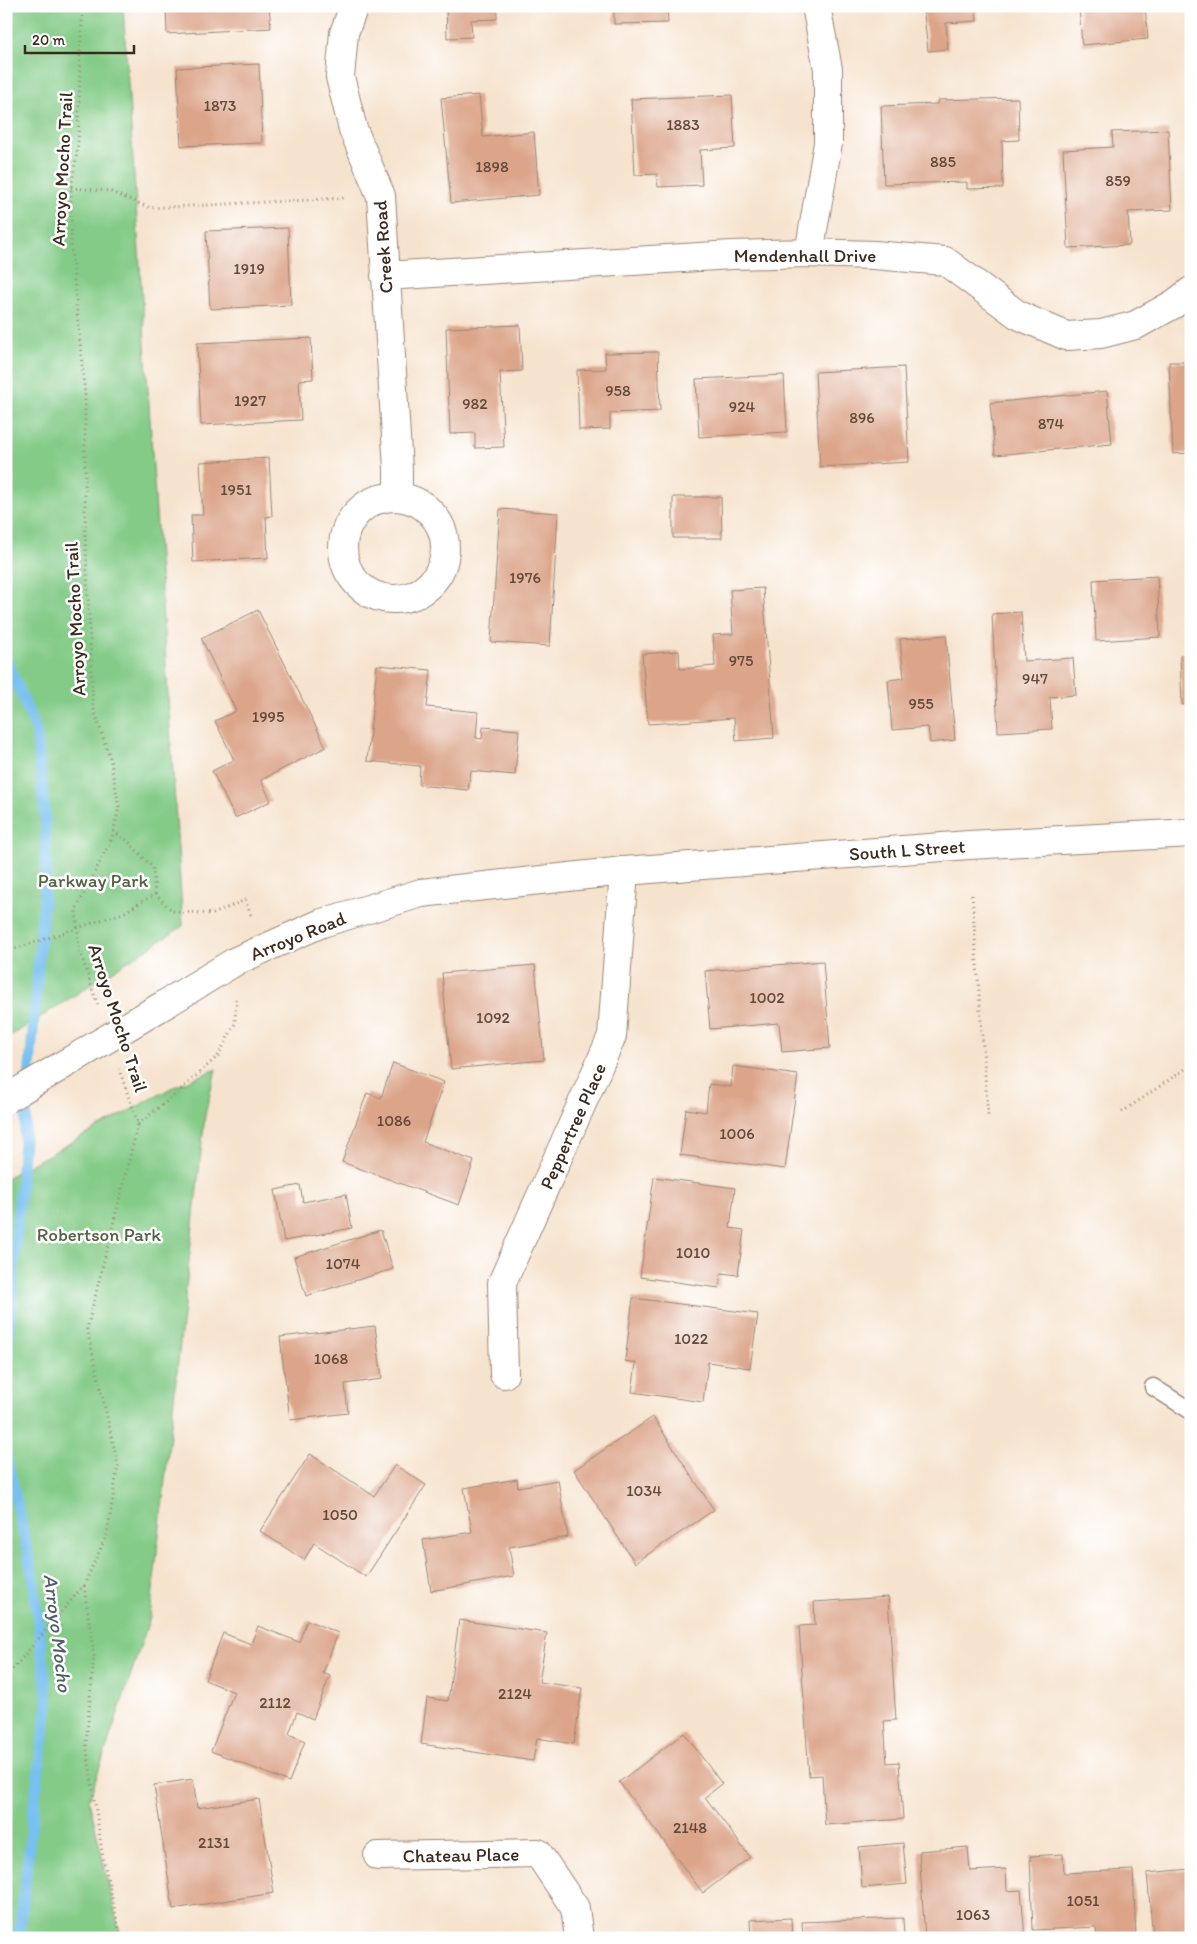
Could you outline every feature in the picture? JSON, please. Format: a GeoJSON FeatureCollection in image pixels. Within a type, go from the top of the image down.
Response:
{"type":"FeatureCollection","features":[{"type":"Feature","properties":{"kind":"street","name":"Creek Road"},"geometry":{"type":"LineString","coordinates":[[354,6],[344,33],[340,77],[353,128],[381,196],[398,469],[398,496]]}},
{"type":"Feature","properties":{"kind":"street"},"geometry":{"type":"LineString","coordinates":[[809,253],[828,143],[828,69],[816,6]]}},
{"type":"Feature","properties":{"kind":"street","name":"Mendenhall Drive"},"geometry":{"type":"LineString","coordinates":[[385,276],[722,255],[809,253],[874,255],[945,261],[1018,315],[1066,336],[1101,334],[1136,325],[1174,304],[1191,290]]}},
{"type":"Feature","properties":{"kind":"street","name":"South L Street"},"geometry":{"type":"LineString","coordinates":[[624,872],[969,845],[1191,833]]}},
{"type":"Feature","properties":{"kind":"street","name":"Arroyo Road"},"geometry":{"type":"LineString","coordinates":[[6,1099],[236,961],[322,923],[421,893],[624,872]]}},
{"type":"Feature","properties":{"kind":"street","name":"Peppertree Place"},"geometry":{"type":"LineString","coordinates":[[504,1374],[502,1283],[612,1036],[624,872]]}},
{"type":"Feature","properties":{"kind":"street","name":"Chateau Place"},"geometry":{"type":"LineString","coordinates":[[378,1856],[538,1853],[575,1908],[579,1938]]}},
{"type":"Feature","properties":{"kind":"lane"},"geometry":{"type":"LineString","coordinates":[[1153,1386],[1191,1411]]}},
{"type":"Feature","properties":{"kind":"path","name":"Arroyo Mocho Trail"},"geometry":{"type":"LineString","coordinates":[[83,6],[78,146],[71,188],[71,249],[85,396],[85,528],[93,707],[110,758],[119,807],[112,838],[76,910],[79,949],[101,1014]]}},
{"type":"Feature","properties":{"kind":"path"},"geometry":{"type":"LineString","coordinates":[[71,188],[109,191],[150,208],[381,196]]}},
{"type":"Feature","properties":{"kind":"path"},"geometry":{"type":"LineString","coordinates":[[113,831],[128,841],[153,868],[155,894],[172,911],[213,914],[245,900],[265,948]]}},
{"type":"Feature","properties":{"kind":"path"},"geometry":{"type":"LineString","coordinates":[[6,952],[123,913],[155,894]]}},
{"type":"Feature","properties":{"kind":"path"},"geometry":{"type":"LineString","coordinates":[[972,895],[988,1117]]}},
{"type":"Feature","properties":{"kind":"path"},"geometry":{"type":"LineString","coordinates":[[6,1677],[84,1585],[107,1534],[118,1465],[88,1328],[138,1124],[176,1094],[218,1056],[235,1024],[236,961]]}},
{"type":"Feature","properties":{"kind":"path","name":"Arroyo Mocho Trail"},"geometry":{"type":"LineString","coordinates":[[117,1061],[138,1124]]}},
{"type":"Feature","properties":{"kind":"path"},"geometry":{"type":"LineString","coordinates":[[1122,1112],[1191,1065]]}},
{"type":"Feature","properties":{"kind":"path"},"geometry":{"type":"LineString","coordinates":[[84,1585],[94,1656],[86,1743],[103,1858],[121,1938]]}},
{"type":"Feature","properties":{"kind":"green space","name":"Parkway Park"},"geometry":{"type":"Polygon","coordinates":[[[6,6],[123,6],[183,926],[6,1039],[6,6]]]}},
{"type":"Feature","properties":{"kind":"green space","name":"Robertson Park"},"geometry":{"type":"Polygon","coordinates":[[[216,1069],[205,1115],[150,1617],[89,1800],[121,1938],[6,1938],[6,1178],[171,1088],[216,1069]]]}},
{"type":"Feature","properties":{"kind":"building"},"geometry":{"type":"Polygon","coordinates":[[[166,6],[269,6],[271,28],[167,34],[166,6]]]}},
{"type":"Feature","properties":{"kind":"building"},"geometry":{"type":"Polygon","coordinates":[[[446,6],[497,6],[497,19],[471,20],[472,37],[447,38],[446,6]]]}},
{"type":"Feature","properties":{"kind":"building"},"geometry":{"type":"Polygon","coordinates":[[[614,6],[667,6],[668,23],[614,24],[614,6]]]}},
{"type":"Feature","properties":{"kind":"building"},"geometry":{"type":"Polygon","coordinates":[[[923,6],[976,6],[977,21],[946,23],[948,49],[928,51],[923,6]]]}},
{"type":"Feature","properties":{"kind":"building"},"geometry":{"type":"Polygon","coordinates":[[[1079,6],[1145,6],[1148,39],[1082,45],[1079,6]]]}},
{"type":"Feature","properties":{"kind":"building"},"geometry":{"type":"Polygon","coordinates":[[[259,64],[262,143],[181,146],[177,68],[259,64]]]}},
{"type":"Feature","properties":{"kind":"building"},"geometry":{"type":"Polygon","coordinates":[[[479,95],[483,137],[534,132],[539,195],[451,203],[441,98],[479,95]]]}},
{"type":"Feature","properties":{"kind":"building"},"geometry":{"type":"Polygon","coordinates":[[[732,95],[735,148],[700,150],[702,185],[658,187],[657,174],[635,175],[631,99],[732,95]]]}},
{"type":"Feature","properties":{"kind":"building"},"geometry":{"type":"Polygon","coordinates":[[[1018,98],[1019,140],[1002,141],[1003,188],[967,189],[967,182],[884,184],[881,106],[937,104],[938,100],[1018,98]]]}},
{"type":"Feature","properties":{"kind":"building"},"geometry":{"type":"Polygon","coordinates":[[[1168,130],[1172,210],[1128,212],[1130,245],[1068,248],[1063,150],[1113,147],[1112,132],[1168,130]]]}},
{"type":"Feature","properties":{"kind":"building"},"geometry":{"type":"Polygon","coordinates":[[[288,228],[291,305],[210,309],[206,231],[288,228]]]}},
{"type":"Feature","properties":{"kind":"building"},"geometry":{"type":"Polygon","coordinates":[[[520,325],[522,371],[500,372],[504,447],[475,448],[475,433],[450,434],[446,328],[520,325]]]}},
{"type":"Feature","properties":{"kind":"building"},"geometry":{"type":"Polygon","coordinates":[[[311,338],[313,379],[299,380],[301,420],[201,425],[197,343],[311,338]]]}},
{"type":"Feature","properties":{"kind":"building"},"geometry":{"type":"Polygon","coordinates":[[[658,352],[660,411],[610,413],[610,429],[579,430],[577,370],[606,369],[605,353],[658,352]]]}},
{"type":"Feature","properties":{"kind":"building"},"geometry":{"type":"Polygon","coordinates":[[[1169,362],[1191,362],[1191,453],[1173,454],[1169,362]]]}},
{"type":"Feature","properties":{"kind":"building"},"geometry":{"type":"Polygon","coordinates":[[[904,367],[909,462],[820,467],[815,372],[904,367]]]}},
{"type":"Feature","properties":{"kind":"building"},"geometry":{"type":"Polygon","coordinates":[[[784,375],[787,432],[699,437],[696,379],[784,375]]]}},
{"type":"Feature","properties":{"kind":"building"},"geometry":{"type":"Polygon","coordinates":[[[1107,391],[1112,444],[995,455],[990,403],[1107,391]]]}},
{"type":"Feature","properties":{"kind":"building"},"geometry":{"type":"Polygon","coordinates":[[[269,458],[272,516],[266,517],[268,558],[193,562],[191,515],[203,515],[200,462],[269,458]]]}},
{"type":"Feature","properties":{"kind":"building"},"geometry":{"type":"Polygon","coordinates":[[[673,497],[721,497],[722,538],[673,538],[673,497]]]}},
{"type":"Feature","properties":{"kind":"building"},"geometry":{"type":"Polygon","coordinates":[[[500,509],[558,513],[550,646],[491,642],[500,509]]]}},
{"type":"Feature","properties":{"kind":"building"},"geometry":{"type":"Polygon","coordinates":[[[1157,576],[1160,637],[1096,641],[1093,580],[1157,576]]]}},
{"type":"Feature","properties":{"kind":"building"},"geometry":{"type":"Polygon","coordinates":[[[763,588],[774,738],[736,741],[734,718],[648,724],[642,654],[679,651],[680,669],[715,666],[713,635],[733,634],[730,590],[763,588]]]}},
{"type":"Feature","properties":{"kind":"building"},"geometry":{"type":"Polygon","coordinates":[[[258,610],[326,747],[261,780],[271,801],[235,818],[212,771],[234,760],[215,721],[236,711],[201,638],[258,610]]]}},
{"type":"Feature","properties":{"kind":"building"},"geometry":{"type":"Polygon","coordinates":[[[1021,612],[1024,661],[1073,658],[1076,695],[1050,697],[1052,729],[998,732],[992,614],[1021,612]]]}},
{"type":"Feature","properties":{"kind":"building"},"geometry":{"type":"Polygon","coordinates":[[[946,635],[955,740],[930,743],[928,727],[892,730],[888,680],[904,678],[900,639],[946,635]]]}},
{"type":"Feature","properties":{"kind":"building"},"geometry":{"type":"Polygon","coordinates":[[[1180,655],[1191,655],[1191,704],[1182,705],[1180,655]]]}},
{"type":"Feature","properties":{"kind":"building"},"geometry":{"type":"Polygon","coordinates":[[[377,665],[431,670],[427,707],[478,712],[476,738],[482,739],[483,727],[519,730],[515,775],[471,771],[468,790],[419,785],[420,766],[367,761],[377,665]]]}},
{"type":"Feature","properties":{"kind":"building"},"geometry":{"type":"Polygon","coordinates":[[[823,961],[830,1048],[782,1052],[779,1023],[710,1029],[705,971],[823,961]]]}},
{"type":"Feature","properties":{"kind":"building"},"geometry":{"type":"Polygon","coordinates":[[[535,965],[544,1060],[451,1069],[442,973],[535,965]]]}},
{"type":"Feature","properties":{"kind":"building"},"geometry":{"type":"Polygon","coordinates":[[[393,1063],[444,1082],[423,1142],[474,1161],[459,1205],[342,1162],[367,1093],[381,1098],[393,1063]]]}},
{"type":"Feature","properties":{"kind":"building"},"geometry":{"type":"Polygon","coordinates":[[[733,1066],[798,1075],[785,1169],[680,1155],[686,1109],[706,1112],[709,1084],[731,1087],[733,1066]]]}},
{"type":"Feature","properties":{"kind":"building"},"geometry":{"type":"Polygon","coordinates":[[[654,1177],[735,1188],[730,1228],[744,1230],[738,1275],[721,1273],[719,1288],[640,1277],[654,1177]]]}},
{"type":"Feature","properties":{"kind":"building"},"geometry":{"type":"Polygon","coordinates":[[[300,1185],[303,1202],[346,1194],[352,1228],[284,1241],[275,1190],[300,1185]]]}},
{"type":"Feature","properties":{"kind":"building"},"geometry":{"type":"Polygon","coordinates":[[[381,1230],[393,1269],[306,1296],[294,1257],[381,1230]]]}},
{"type":"Feature","properties":{"kind":"building"},"geometry":{"type":"Polygon","coordinates":[[[633,1298],[758,1314],[750,1368],[708,1362],[703,1402],[632,1392],[636,1363],[625,1361],[633,1298]]]}},
{"type":"Feature","properties":{"kind":"building"},"geometry":{"type":"Polygon","coordinates":[[[375,1326],[382,1379],[345,1384],[348,1413],[290,1420],[280,1337],[375,1326]]]}},
{"type":"Feature","properties":{"kind":"building"},"geometry":{"type":"Polygon","coordinates":[[[653,1417],[714,1510],[635,1563],[574,1470],[653,1417]]]}},
{"type":"Feature","properties":{"kind":"building"},"geometry":{"type":"Polygon","coordinates":[[[310,1454],[374,1496],[395,1465],[426,1485],[366,1577],[314,1543],[304,1560],[260,1531],[310,1454]]]}},
{"type":"Feature","properties":{"kind":"building"},"geometry":{"type":"Polygon","coordinates":[[[517,1479],[518,1487],[558,1480],[568,1537],[509,1547],[514,1576],[431,1591],[423,1540],[472,1532],[464,1488],[517,1479]]]}},
{"type":"Feature","properties":{"kind":"building"},"geometry":{"type":"Polygon","coordinates":[[[888,1597],[896,1720],[884,1721],[887,1763],[899,1762],[903,1819],[825,1825],[822,1775],[809,1776],[799,1626],[815,1625],[814,1602],[888,1597]]]}},
{"type":"Feature","properties":{"kind":"building"},"geometry":{"type":"Polygon","coordinates":[[[307,1620],[338,1633],[323,1673],[330,1676],[313,1719],[297,1712],[289,1734],[305,1741],[289,1782],[211,1751],[234,1692],[205,1680],[223,1633],[251,1644],[258,1626],[299,1642],[307,1620]]]}},
{"type":"Feature","properties":{"kind":"building"},"geometry":{"type":"Polygon","coordinates":[[[459,1620],[547,1633],[539,1682],[582,1688],[574,1744],[537,1738],[533,1761],[421,1744],[427,1698],[448,1701],[459,1620]]]}},
{"type":"Feature","properties":{"kind":"building"},"geometry":{"type":"Polygon","coordinates":[[[684,1733],[722,1784],[705,1797],[750,1857],[703,1893],[619,1782],[684,1733]]]}},
{"type":"Feature","properties":{"kind":"building"},"geometry":{"type":"Polygon","coordinates":[[[193,1779],[197,1808],[259,1799],[274,1893],[173,1909],[154,1785],[193,1779]]]}},
{"type":"Feature","properties":{"kind":"building"},"geometry":{"type":"Polygon","coordinates":[[[903,1843],[907,1884],[862,1888],[859,1847],[903,1843]]]}},
{"type":"Feature","properties":{"kind":"building"},"geometry":{"type":"Polygon","coordinates":[[[968,1847],[970,1871],[1006,1869],[1007,1891],[1021,1890],[1025,1938],[925,1938],[919,1851],[968,1847]]]}},
{"type":"Feature","properties":{"kind":"building"},"geometry":{"type":"Polygon","coordinates":[[[1063,1854],[1064,1873],[1133,1870],[1136,1938],[1097,1938],[1096,1927],[1033,1930],[1030,1856],[1063,1854]]]}},
{"type":"Feature","properties":{"kind":"building"},"geometry":{"type":"Polygon","coordinates":[[[1191,1869],[1191,1938],[1153,1938],[1147,1873],[1191,1869]]]}},
{"type":"Feature","properties":{"kind":"building"},"geometry":{"type":"Polygon","coordinates":[[[791,1918],[792,1938],[751,1938],[750,1920],[791,1918]]]}},
{"type":"Feature","properties":{"kind":"building"},"geometry":{"type":"Polygon","coordinates":[[[903,1918],[904,1938],[803,1938],[802,1922],[903,1918]]]}},
{"type":"Feature","properties":{"kind":"building"},"geometry":{"type":"Polygon","coordinates":[[[502,1935],[502,1938],[474,1938],[474,1936],[502,1935]]]}},
{"type":"Feature","properties":{"kind":"waterway","name":"Arroyo Mocho"},"geometry":{"type":"LineString","coordinates":[[6,658],[36,730],[45,815],[46,869],[6,1364]]}},
{"type":"Feature","properties":{"kind":"waterway","name":"Arroyo Mocho"},"geometry":{"type":"LineString","coordinates":[[6,1454],[33,1577],[48,1704],[33,1812],[19,1938]]}}]}
